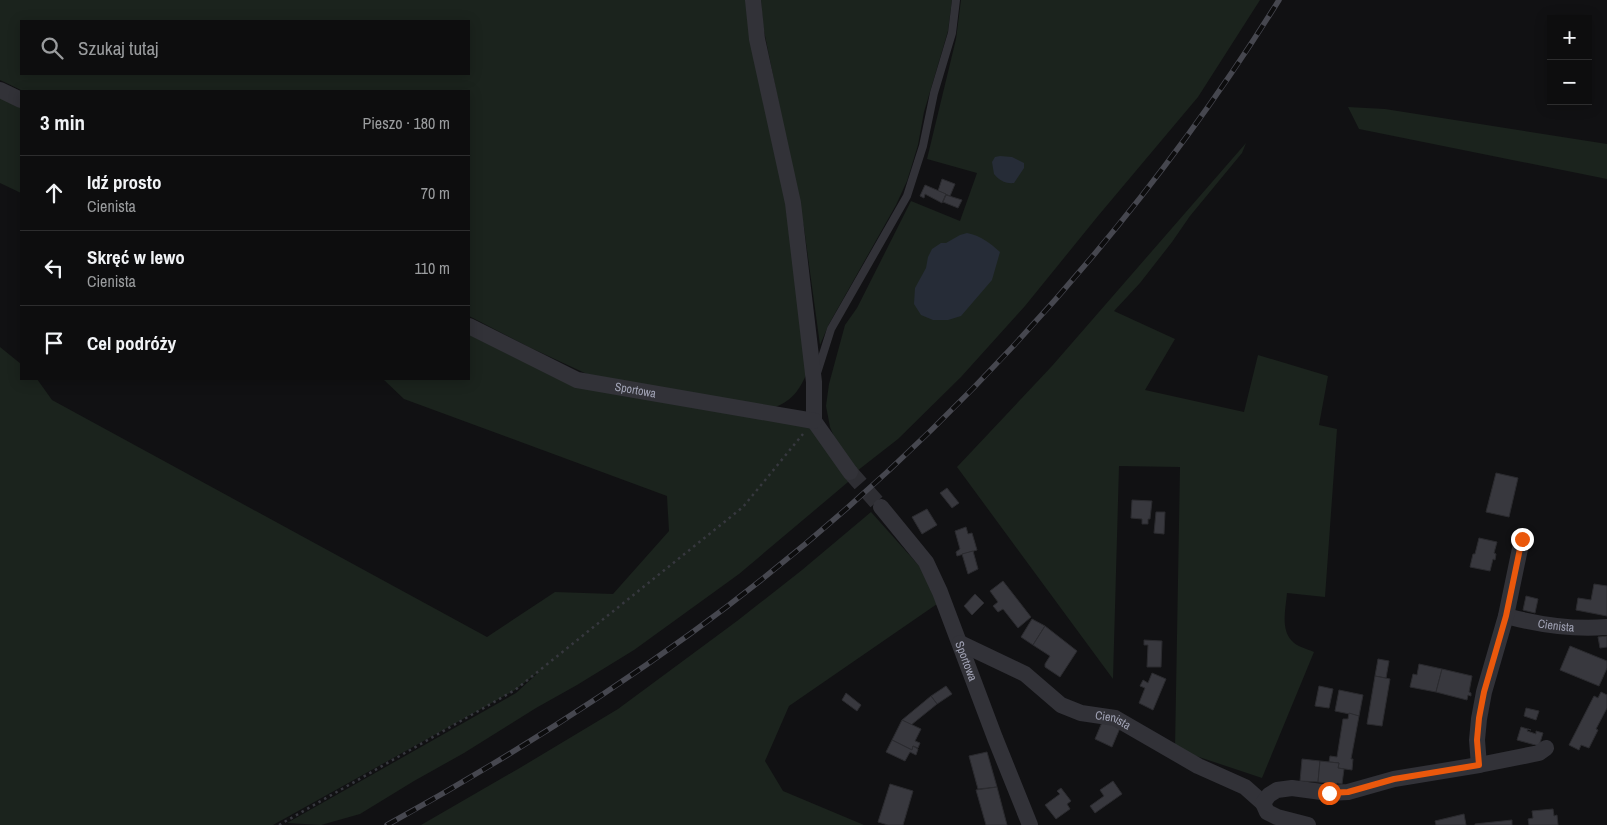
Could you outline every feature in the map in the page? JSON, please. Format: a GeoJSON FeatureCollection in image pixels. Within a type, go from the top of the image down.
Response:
{"type":"FeatureCollection","features":[{"type":"Feature","properties":{"kind":"street"},"geometry":{"type":"LineString","coordinates":[[753,0],[757,39],[792,203],[814,382],[814,422],[850,472]]}},
{"type":"Feature","properties":{"kind":"street"},"geometry":{"type":"LineString","coordinates":[[0,90],[20,100]]}},
{"type":"Feature","properties":{"kind":"street","name":"Sportowa"},"geometry":{"type":"LineString","coordinates":[[470,326],[577,380],[814,422]]}},
{"type":"Feature","properties":{"kind":"street","name":"Sportowa"},"geometry":{"type":"LineString","coordinates":[[881,507],[926,562],[940,592],[998,747],[1030,825]]}},
{"type":"Feature","properties":{"kind":"street"},"geometry":{"type":"LineString","coordinates":[[1479,765],[1477,740],[1479,718],[1484,692],[1506,616],[1522,539]]}},
{"type":"Feature","properties":{"kind":"street","name":"Cienista"},"geometry":{"type":"LineString","coordinates":[[1506,616],[1534,623],[1572,628],[1607,626]]}},
{"type":"Feature","properties":{"kind":"street","name":"Cienista"},"geometry":{"type":"LineString","coordinates":[[960,643],[1025,674],[1061,705],[1081,713],[1115,718],[1198,766],[1245,787],[1263,803],[1267,812],[1272,815],[1308,825]]}},
{"type":"Feature","properties":{"kind":"street"},"geometry":{"type":"LineString","coordinates":[[1263,803],[1269,795],[1277,790],[1292,788],[1329,793],[1348,792],[1394,779],[1539,753],[1546,748]]}},
{"type":"Feature","properties":{"kind":"lane"},"geometry":{"type":"LineString","coordinates":[[814,382],[831,329],[907,196],[923,146],[934,93],[952,33],[956,0]]}},
{"type":"Feature","properties":{"kind":"path"},"geometry":{"type":"LineString","coordinates":[[280,825],[515,690],[743,507],[814,422]]}},
{"type":"Feature","properties":{"kind":"shaded area"},"geometry":{"type":"Polygon","coordinates":[[[0,0],[748,0],[789,209],[810,366],[804,380],[792,397],[773,408],[589,375],[470,317],[470,90],[21,90],[0,80],[0,0]]]}},
{"type":"Feature","properties":{"kind":"shaded area"},"geometry":{"type":"Polygon","coordinates":[[[761,0],[952,0],[948,31],[924,112],[918,145],[907,181],[896,205],[829,324],[820,345],[804,228],[763,26],[761,0]]]}},
{"type":"Feature","properties":{"kind":"shaded area"},"geometry":{"type":"Polygon","coordinates":[[[961,0],[1260,0],[1198,97],[1025,306],[961,377],[898,439],[857,471],[837,444],[830,427],[826,406],[829,384],[845,325],[857,308],[911,201],[960,221],[977,173],[927,159],[956,39],[961,0]]]}},
{"type":"Feature","properties":{"kind":"shaded area"},"geometry":{"type":"Polygon","coordinates":[[[0,95],[20,105],[20,193],[0,183],[0,95]]]}},
{"type":"Feature","properties":{"kind":"shaded area"},"geometry":{"type":"Polygon","coordinates":[[[1348,107],[1385,109],[1607,144],[1607,179],[1359,129],[1348,107]]]}},
{"type":"Feature","properties":{"kind":"shaded area"},"geometry":{"type":"Polygon","coordinates":[[[1246,143],[1242,153],[1190,216],[1140,283],[1114,311],[1175,339],[1145,390],[1244,412],[1258,355],[1328,376],[1319,425],[1337,429],[1325,597],[1287,593],[1285,624],[1288,636],[1296,644],[1314,652],[1262,778],[1175,749],[1180,467],[1119,466],[1113,679],[957,467],[1052,366],[1246,143]]]}},
{"type":"Feature","properties":{"kind":"shaded area"},"geometry":{"type":"Polygon","coordinates":[[[995,157],[1012,157],[1024,163],[1024,168],[1014,183],[1002,181],[994,174],[992,162],[995,157]]]}},
{"type":"Feature","properties":{"kind":"shaded area"},"geometry":{"type":"Polygon","coordinates":[[[967,233],[985,240],[1000,252],[992,280],[961,316],[948,320],[933,320],[921,315],[914,304],[915,288],[926,268],[932,249],[941,243],[946,243],[967,233]]]}},
{"type":"Feature","properties":{"kind":"shaded area"},"geometry":{"type":"Polygon","coordinates":[[[470,327],[577,380],[814,421],[854,477],[739,574],[634,650],[360,814],[321,825],[287,823],[516,693],[541,670],[515,690],[273,825],[0,825],[0,347],[20,363],[20,380],[38,380],[52,400],[487,637],[555,592],[613,594],[669,531],[667,496],[404,399],[384,380],[470,380],[470,327]]]}},
{"type":"Feature","properties":{"kind":"shaded area"},"geometry":{"type":"Polygon","coordinates":[[[871,512],[922,569],[937,604],[789,706],[765,761],[783,791],[864,825],[421,825],[618,709],[737,621],[871,512]]]}},
{"type":"Feature","properties":{"kind":"building"},"geometry":{"type":"Polygon","coordinates":[[[942,179],[955,184],[950,196],[938,191],[942,179]]]}},
{"type":"Feature","properties":{"kind":"building"},"geometry":{"type":"Polygon","coordinates":[[[925,185],[946,194],[942,203],[925,194],[924,198],[920,196],[925,185]]]}},
{"type":"Feature","properties":{"kind":"building"},"geometry":{"type":"Polygon","coordinates":[[[946,195],[962,200],[958,208],[943,202],[946,195]]]}},
{"type":"Feature","properties":{"kind":"building"},"geometry":{"type":"Polygon","coordinates":[[[1496,473],[1518,478],[1509,517],[1486,512],[1496,473]]]}},
{"type":"Feature","properties":{"kind":"building"},"geometry":{"type":"Polygon","coordinates":[[[947,488],[959,503],[952,508],[940,493],[947,488]]]}},
{"type":"Feature","properties":{"kind":"building"},"geometry":{"type":"Polygon","coordinates":[[[1132,500],[1152,501],[1148,524],[1142,524],[1142,519],[1131,518],[1132,500]]]}},
{"type":"Feature","properties":{"kind":"building"},"geometry":{"type":"Polygon","coordinates":[[[927,509],[937,525],[922,534],[912,517],[927,509]]]}},
{"type":"Feature","properties":{"kind":"building"},"geometry":{"type":"Polygon","coordinates":[[[1156,512],[1165,512],[1164,534],[1154,533],[1156,512]]]}},
{"type":"Feature","properties":{"kind":"building"},"geometry":{"type":"Polygon","coordinates":[[[966,527],[968,534],[972,533],[977,550],[957,556],[956,552],[960,549],[955,531],[966,527]]]}},
{"type":"Feature","properties":{"kind":"building"},"geometry":{"type":"Polygon","coordinates":[[[1479,538],[1497,542],[1494,553],[1496,554],[1495,560],[1493,559],[1490,571],[1470,567],[1479,538]]]}},
{"type":"Feature","properties":{"kind":"building"},"geometry":{"type":"Polygon","coordinates":[[[973,551],[978,569],[968,574],[962,554],[973,551]]]}},
{"type":"Feature","properties":{"kind":"building"},"geometry":{"type":"Polygon","coordinates":[[[1003,581],[1031,617],[1018,628],[1003,609],[998,612],[993,606],[998,602],[990,591],[1003,581]]]}},
{"type":"Feature","properties":{"kind":"building"},"geometry":{"type":"Polygon","coordinates":[[[1594,584],[1607,586],[1607,616],[1576,610],[1578,598],[1591,600],[1594,584]]]}},
{"type":"Feature","properties":{"kind":"building"},"geometry":{"type":"Polygon","coordinates":[[[975,594],[984,603],[972,615],[964,606],[975,594]]]}},
{"type":"Feature","properties":{"kind":"building"},"geometry":{"type":"Polygon","coordinates":[[[1526,596],[1538,599],[1535,613],[1523,610],[1526,596]]]}},
{"type":"Feature","properties":{"kind":"building"},"geometry":{"type":"Polygon","coordinates":[[[1032,619],[1045,626],[1033,645],[1021,637],[1032,619]]]}},
{"type":"Feature","properties":{"kind":"building"},"geometry":{"type":"Polygon","coordinates":[[[1045,626],[1077,651],[1060,677],[1045,667],[1050,656],[1033,645],[1045,626]]]}},
{"type":"Feature","properties":{"kind":"building"},"geometry":{"type":"Polygon","coordinates":[[[1607,636],[1607,647],[1600,648],[1598,637],[1607,636]]]}},
{"type":"Feature","properties":{"kind":"building"},"geometry":{"type":"Polygon","coordinates":[[[1144,640],[1162,641],[1161,667],[1147,667],[1148,645],[1144,645],[1144,640]]]}},
{"type":"Feature","properties":{"kind":"building"},"geometry":{"type":"Polygon","coordinates":[[[1570,646],[1607,661],[1607,668],[1599,686],[1560,670],[1570,646]]]}},
{"type":"Feature","properties":{"kind":"building"},"geometry":{"type":"Polygon","coordinates":[[[1378,659],[1389,661],[1386,678],[1375,676],[1378,659]]]}},
{"type":"Feature","properties":{"kind":"building"},"geometry":{"type":"Polygon","coordinates":[[[1419,664],[1442,669],[1436,692],[1410,687],[1413,674],[1417,675],[1419,664]]]}},
{"type":"Feature","properties":{"kind":"building"},"geometry":{"type":"Polygon","coordinates":[[[1442,669],[1472,676],[1469,692],[1471,696],[1468,695],[1467,700],[1436,692],[1442,669]]]}},
{"type":"Feature","properties":{"kind":"building"},"geometry":{"type":"Polygon","coordinates":[[[1152,673],[1166,679],[1153,710],[1139,703],[1145,688],[1140,686],[1143,680],[1148,683],[1152,673]]]}},
{"type":"Feature","properties":{"kind":"building"},"geometry":{"type":"Polygon","coordinates":[[[1375,676],[1390,679],[1382,726],[1367,724],[1375,676]]]}},
{"type":"Feature","properties":{"kind":"building"},"geometry":{"type":"Polygon","coordinates":[[[946,686],[952,694],[937,704],[931,696],[946,686]]]}},
{"type":"Feature","properties":{"kind":"building"},"geometry":{"type":"Polygon","coordinates":[[[1319,686],[1333,689],[1329,708],[1315,706],[1319,686]]]}},
{"type":"Feature","properties":{"kind":"building"},"geometry":{"type":"Polygon","coordinates":[[[1339,690],[1363,695],[1359,716],[1335,711],[1339,690]]]}},
{"type":"Feature","properties":{"kind":"building"},"geometry":{"type":"Polygon","coordinates":[[[1601,692],[1607,695],[1607,708],[1589,748],[1581,745],[1579,750],[1569,745],[1594,696],[1598,698],[1601,692]]]}},
{"type":"Feature","properties":{"kind":"building"},"geometry":{"type":"Polygon","coordinates":[[[846,693],[861,705],[857,711],[842,700],[846,693]]]}},
{"type":"Feature","properties":{"kind":"building"},"geometry":{"type":"Polygon","coordinates":[[[931,696],[937,704],[911,725],[902,720],[931,696]]]}},
{"type":"Feature","properties":{"kind":"building"},"geometry":{"type":"Polygon","coordinates":[[[1526,708],[1539,711],[1536,720],[1524,716],[1526,708]]]}},
{"type":"Feature","properties":{"kind":"building"},"geometry":{"type":"Polygon","coordinates":[[[1349,713],[1359,716],[1351,759],[1353,759],[1352,770],[1338,768],[1339,763],[1329,762],[1330,756],[1337,757],[1343,719],[1348,719],[1349,713]]]}},
{"type":"Feature","properties":{"kind":"building"},"geometry":{"type":"Polygon","coordinates":[[[902,720],[921,729],[915,741],[920,743],[918,748],[913,746],[912,750],[892,740],[902,720]]]}},
{"type":"Feature","properties":{"kind":"building"},"geometry":{"type":"Polygon","coordinates":[[[1103,720],[1120,728],[1112,747],[1095,739],[1103,720]]]}},
{"type":"Feature","properties":{"kind":"building"},"geometry":{"type":"Polygon","coordinates":[[[1521,727],[1536,734],[1536,731],[1543,733],[1539,746],[1517,740],[1521,727]]]}},
{"type":"Feature","properties":{"kind":"building"},"geometry":{"type":"Polygon","coordinates":[[[892,740],[912,750],[913,746],[918,749],[916,755],[910,752],[905,761],[886,752],[892,740]]]}},
{"type":"Feature","properties":{"kind":"building"},"geometry":{"type":"Polygon","coordinates":[[[987,752],[997,787],[978,789],[969,756],[987,752]]]}},
{"type":"Feature","properties":{"kind":"building"},"geometry":{"type":"Polygon","coordinates":[[[1302,759],[1320,761],[1318,782],[1300,781],[1302,759]]]}},
{"type":"Feature","properties":{"kind":"building"},"geometry":{"type":"Polygon","coordinates":[[[1320,761],[1339,763],[1338,768],[1344,769],[1342,784],[1318,782],[1320,761]]]}},
{"type":"Feature","properties":{"kind":"building"},"geometry":{"type":"Polygon","coordinates":[[[1113,781],[1122,794],[1095,813],[1090,806],[1104,796],[1100,790],[1113,781]]]}},
{"type":"Feature","properties":{"kind":"building"},"geometry":{"type":"Polygon","coordinates":[[[890,784],[913,791],[903,825],[888,825],[878,822],[890,784]]]}},
{"type":"Feature","properties":{"kind":"building"},"geometry":{"type":"Polygon","coordinates":[[[997,787],[1007,825],[986,825],[976,790],[997,787]]]}},
{"type":"Feature","properties":{"kind":"building"},"geometry":{"type":"Polygon","coordinates":[[[1061,788],[1071,801],[1067,804],[1070,809],[1056,819],[1045,805],[1060,794],[1057,791],[1061,788]]]}},
{"type":"Feature","properties":{"kind":"building"},"geometry":{"type":"Polygon","coordinates":[[[1553,809],[1554,816],[1557,815],[1558,825],[1529,825],[1528,819],[1533,818],[1532,811],[1553,809]]]}},
{"type":"Feature","properties":{"kind":"building"},"geometry":{"type":"Polygon","coordinates":[[[1464,814],[1466,825],[1436,825],[1435,821],[1464,814]]]}},
{"type":"Feature","properties":{"kind":"building"},"geometry":{"type":"Polygon","coordinates":[[[1512,820],[1512,825],[1475,825],[1475,824],[1512,820]]]}},
{"type":"Feature","properties":{"kind":"tunnel"},"geometry":{"type":"LineString","coordinates":[[850,472],[881,507]]}},
{"type":"Feature","properties":{"kind":"railway"},"geometry":{"type":"LineString","coordinates":[[387,825],[465,781],[542,734],[653,660],[775,569],[858,498],[938,424],[1014,345],[1087,262],[1156,177],[1220,90],[1279,0]]}},
{"type":"Feature","properties":{"kind":"route"},"geometry":{"type":"LineString","coordinates":[[1329,793],[1348,792],[1394,779],[1479,765],[1477,740],[1479,718],[1484,692],[1506,616],[1522,539]]}}]}
